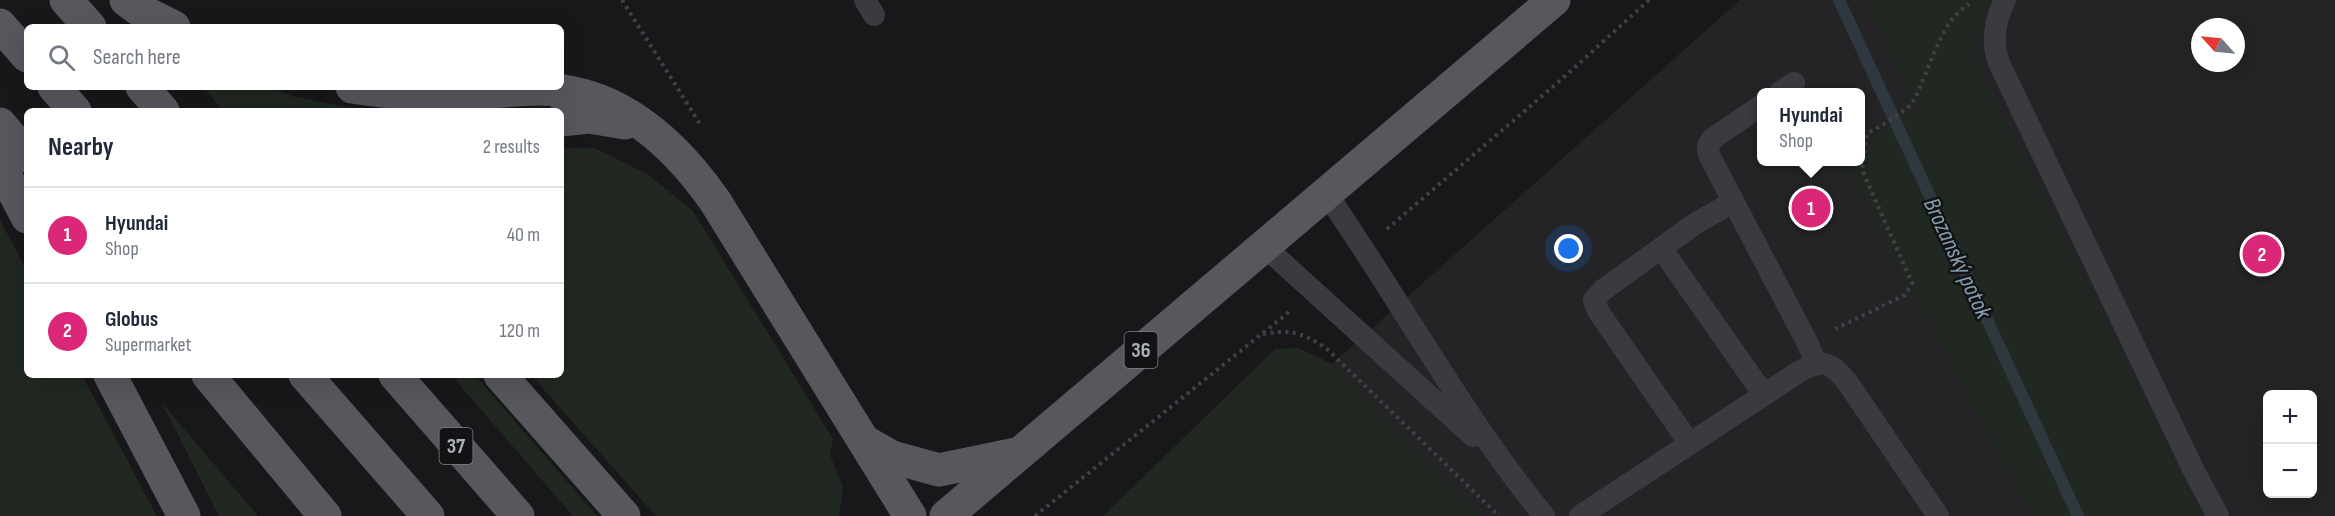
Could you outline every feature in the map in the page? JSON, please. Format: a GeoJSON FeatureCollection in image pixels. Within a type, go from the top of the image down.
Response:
{"type":"FeatureCollection","features":[{"type":"Feature","properties":{"kind":"main road"},"geometry":{"type":"LineString","coordinates":[[66,0],[87,24]]}},
{"type":"Feature","properties":{"kind":"main road"},"geometry":{"type":"LineString","coordinates":[[126,0],[138,9],[168,24]]}},
{"type":"Feature","properties":{"kind":"main road","name":"36"},"geometry":{"type":"LineString","coordinates":[[946,516],[1554,0]]}},
{"type":"Feature","properties":{"kind":"main road"},"geometry":{"type":"LineString","coordinates":[[0,25],[24,53]]}},
{"type":"Feature","properties":{"kind":"main road"},"geometry":{"type":"LineString","coordinates":[[57,90],[72,108]]}},
{"type":"Feature","properties":{"kind":"main road"},"geometry":{"type":"LineString","coordinates":[[145,90],[160,108]]}},
{"type":"Feature","properties":{"kind":"main road"},"geometry":{"type":"LineString","coordinates":[[380,90],[435,96],[525,90]]}},
{"type":"Feature","properties":{"kind":"main road"},"geometry":{"type":"LineString","coordinates":[[547,90],[587,96],[623,110],[669,146],[700,180],[910,516]]}},
{"type":"Feature","properties":{"kind":"main road"},"geometry":{"type":"LineString","coordinates":[[564,120],[589,117],[625,123],[651,134],[669,146]]}},
{"type":"Feature","properties":{"kind":"main road"},"geometry":{"type":"LineString","coordinates":[[0,124],[24,152]]}},
{"type":"Feature","properties":{"kind":"main road"},"geometry":{"type":"LineString","coordinates":[[0,165],[24,211]]}},
{"type":"Feature","properties":{"kind":"main road"},"geometry":{"type":"LineString","coordinates":[[112,378],[184,516]]}},
{"type":"Feature","properties":{"kind":"main road"},"geometry":{"type":"LineString","coordinates":[[210,378],[325,516]]}},
{"type":"Feature","properties":{"kind":"main road"},"geometry":{"type":"LineString","coordinates":[[308,378],[428,516]]}},
{"type":"Feature","properties":{"kind":"main road","name":"37"},"geometry":{"type":"LineString","coordinates":[[397,378],[518,516]]}},
{"type":"Feature","properties":{"kind":"main road"},"geometry":{"type":"LineString","coordinates":[[503,378],[624,516]]}},
{"type":"Feature","properties":{"kind":"main road"},"geometry":{"type":"LineString","coordinates":[[864,441],[892,457],[939,470],[1018,454]]}},
{"type":"Feature","properties":{"kind":"main road"},"geometry":{"type":"LineString","coordinates":[[977,516],[990,488],[1018,454]]}},
{"type":"Feature","properties":{"kind":"lane"},"geometry":{"type":"LineString","coordinates":[[2005,0],[1995,29],[1994,42],[1999,63],[2194,471],[2218,516]]}},
{"type":"Feature","properties":{"kind":"lane"},"geometry":{"type":"LineString","coordinates":[[1757,108],[1716,136],[1708,146],[1708,155],[1816,363]]}},
{"type":"Feature","properties":{"kind":"lane"},"geometry":{"type":"LineString","coordinates":[[1326,193],[1364,248],[1466,410],[1524,492]]}},
{"type":"Feature","properties":{"kind":"lane"},"geometry":{"type":"LineString","coordinates":[[1690,444],[1598,311],[1594,300],[1603,290],[1696,223],[1733,202]]}},
{"type":"Feature","properties":{"kind":"lane"},"geometry":{"type":"LineString","coordinates":[[1264,246],[1455,418],[1544,516]]}},
{"type":"Feature","properties":{"kind":"lane"},"geometry":{"type":"LineString","coordinates":[[1661,248],[1764,395]]}},
{"type":"Feature","properties":{"kind":"lane"},"geometry":{"type":"LineString","coordinates":[[1580,516],[1797,372],[1816,363],[1831,366],[1848,383],[1938,516]]}},
{"type":"Feature","properties":{"kind":"path"},"geometry":{"type":"LineString","coordinates":[[1383,232],[1563,78],[1649,0]]}},
{"type":"Feature","properties":{"kind":"path"},"geometry":{"type":"LineString","coordinates":[[1865,152],[1868,134],[1912,103],[1945,32],[1962,8],[1975,0]]}},
{"type":"Feature","properties":{"kind":"path"},"geometry":{"type":"LineString","coordinates":[[1807,342],[1905,295],[1912,283],[1862,170],[1863,166]]}},
{"type":"Feature","properties":{"kind":"path"},"geometry":{"type":"LineString","coordinates":[[1035,516],[1287,313]]}},
{"type":"Feature","properties":{"kind":"path"},"geometry":{"type":"LineString","coordinates":[[1262,334],[1284,330],[1309,337],[1327,349],[1499,516]]}},
{"type":"Feature","properties":{"kind":"shaded area"},"geometry":{"type":"Polygon","coordinates":[[[1740,0],[2335,0],[2335,516],[1481,516],[1332,364],[1740,0]]]}},
{"type":"Feature","properties":{"kind":"shaded area"},"geometry":{"type":"Polygon","coordinates":[[[1866,0],[1990,0],[1985,8],[1978,35],[1981,73],[2201,516],[2031,516],[1846,166],[1865,166],[1865,139],[1916,110],[1866,0]]]}},
{"type":"Feature","properties":{"kind":"shaded area"},"geometry":{"type":"Polygon","coordinates":[[[206,90],[276,90],[296,97],[351,108],[220,108],[206,90]]]}},
{"type":"Feature","properties":{"kind":"shaded area"},"geometry":{"type":"Polygon","coordinates":[[[564,148],[595,148],[647,174],[693,211],[833,439],[830,455],[843,487],[839,516],[656,516],[534,378],[564,378],[564,148]]]}},
{"type":"Feature","properties":{"kind":"shaded area"},"geometry":{"type":"Polygon","coordinates":[[[0,220],[24,265],[24,378],[84,378],[157,516],[0,516],[0,220]]]}},
{"type":"Feature","properties":{"kind":"shaded area"},"geometry":{"type":"Polygon","coordinates":[[[1299,348],[1332,364],[1481,516],[1103,516],[1275,349],[1299,348]]]}},
{"type":"Feature","properties":{"kind":"shaded area"},"geometry":{"type":"Polygon","coordinates":[[[454,378],[478,378],[597,516],[573,516],[454,378]]]}},
{"type":"Feature","properties":{"kind":"shaded area"},"geometry":{"type":"Polygon","coordinates":[[[162,403],[258,516],[219,516],[162,403]]]}},
{"type":"Feature","properties":{"kind":"waterway","name":"Brozanský potok"},"geometry":{"type":"LineString","coordinates":[[1839,0],[2078,516]]}},
{"type":"Feature","properties":{"kind":"place","name":"Hyundai"},"geometry":{"type":"Point","coordinates":[1811,208]}},
{"type":"Feature","properties":{"kind":"place","name":"Globus"},"geometry":{"type":"Point","coordinates":[2262,254]}}]}
